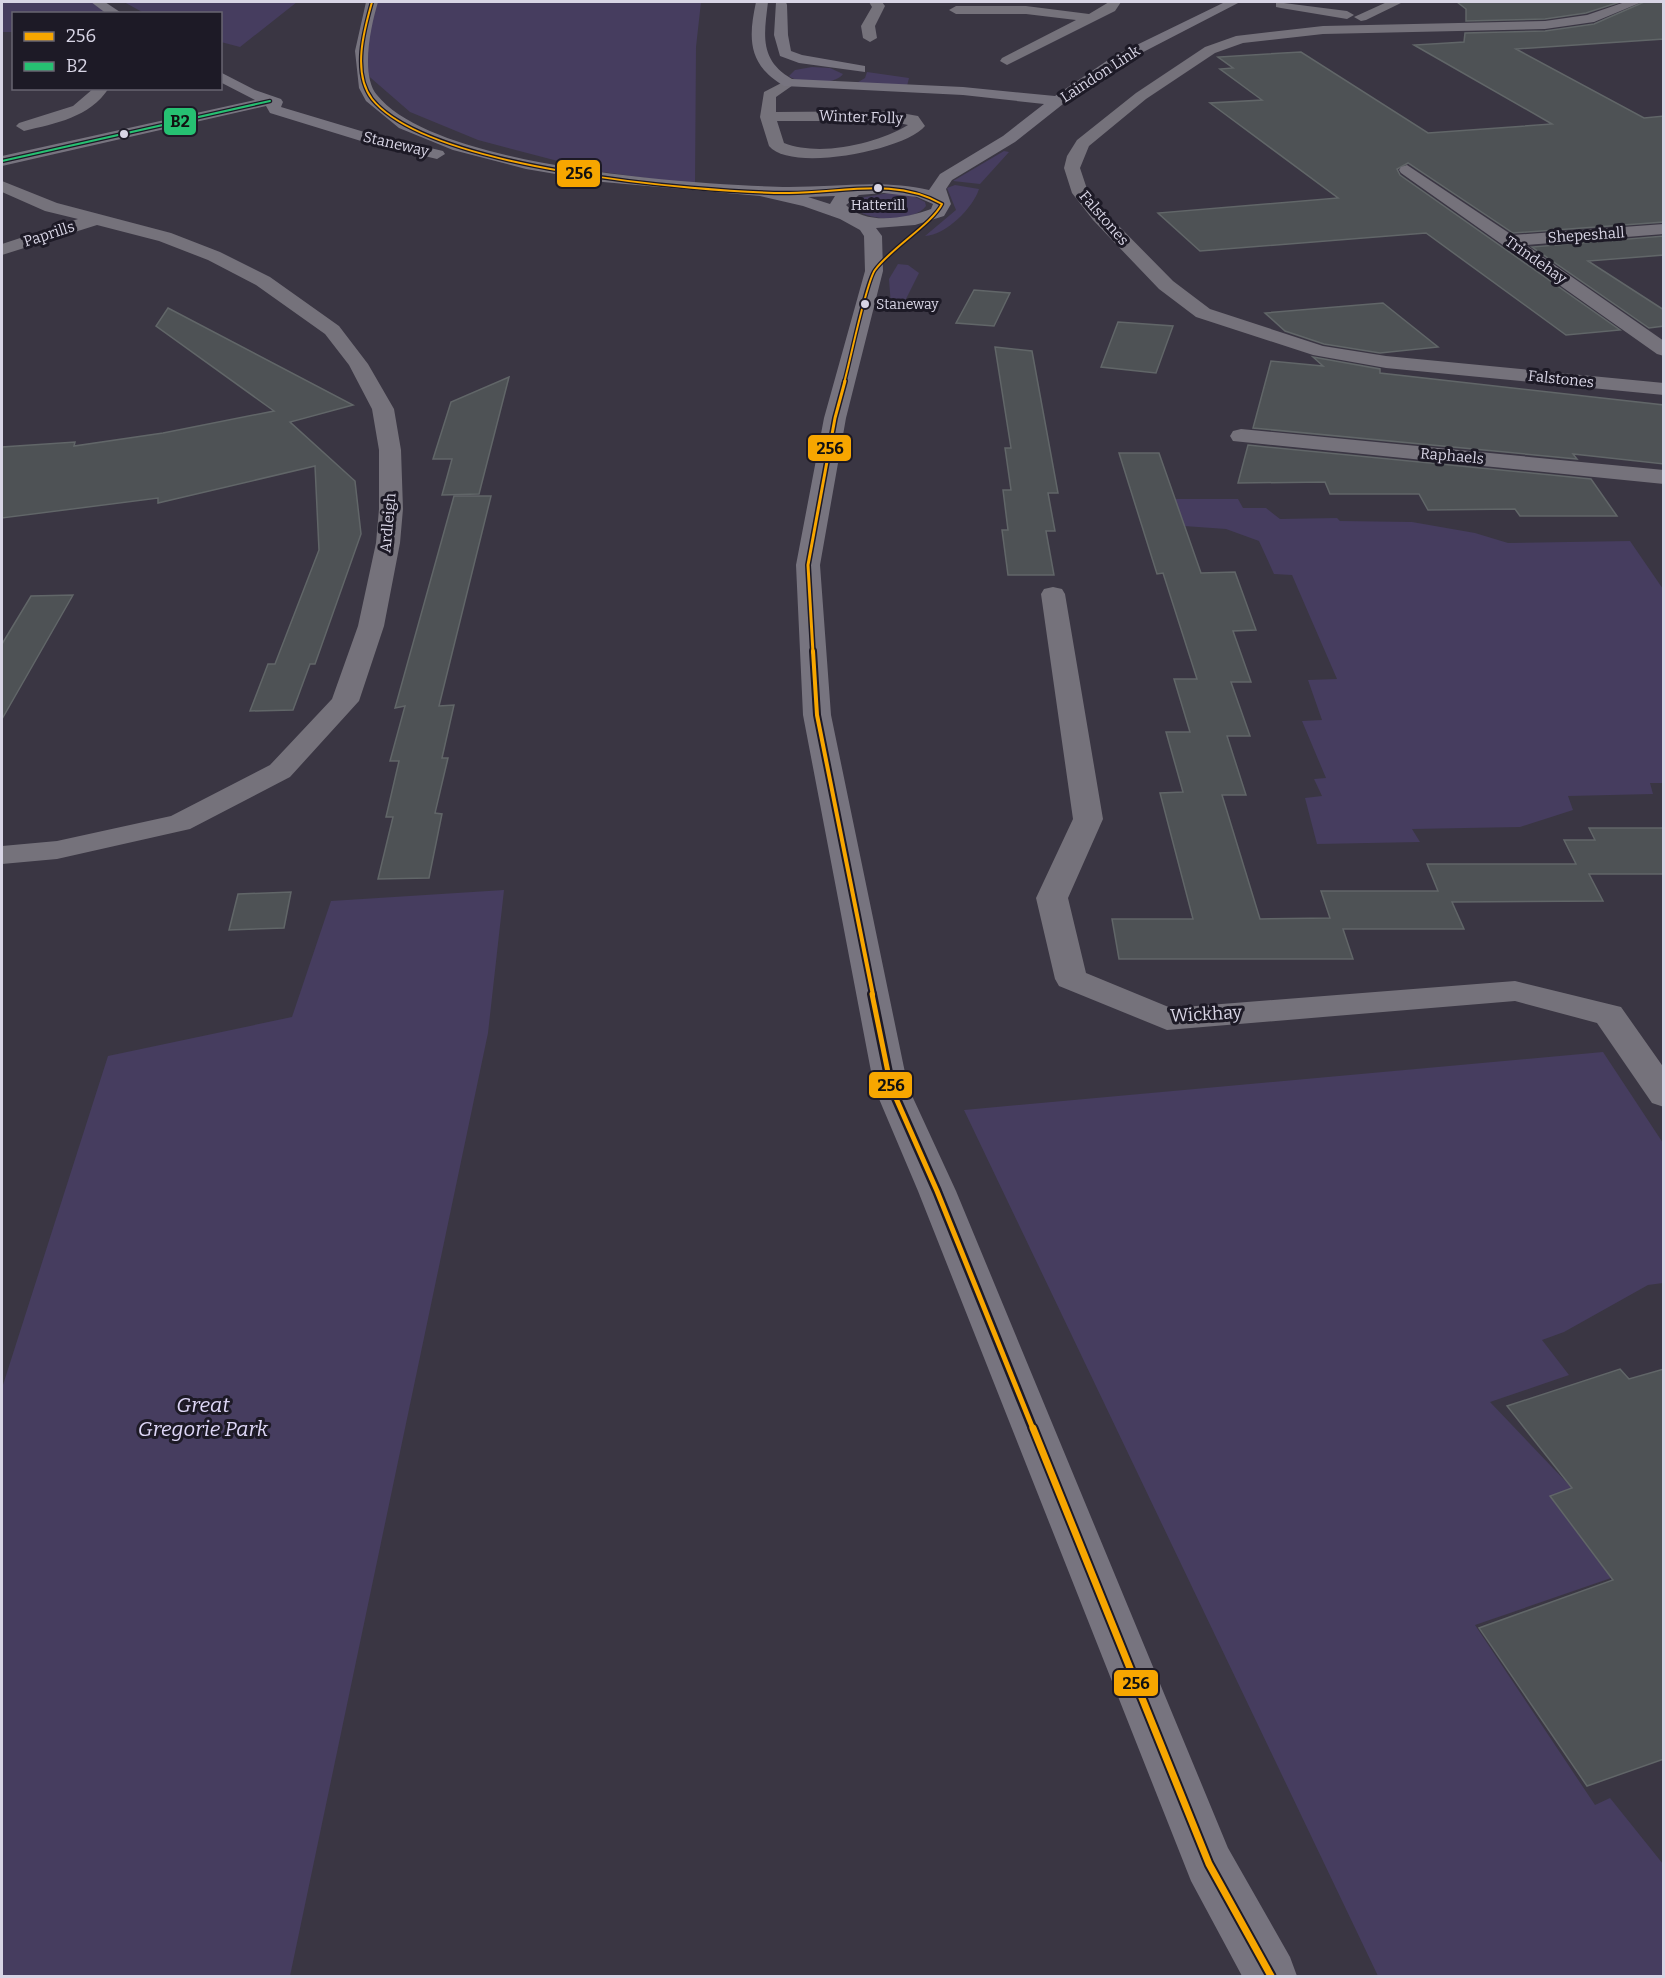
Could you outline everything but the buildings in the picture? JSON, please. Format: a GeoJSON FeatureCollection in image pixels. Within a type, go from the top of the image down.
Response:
{"type":"FeatureCollection","features":[{"type":"Feature","properties":{"kind":"main road"},"geometry":{"type":"LineString","coordinates":[[97,2],[114,12]]}},
{"type":"Feature","properties":{"kind":"main road"},"geometry":{"type":"LineString","coordinates":[[372,2],[367,17],[362,51],[364,82],[372,99],[389,115],[411,127],[471,150],[566,173],[764,192],[908,190],[939,206]]}},
{"type":"Feature","properties":{"kind":"main road"},"geometry":{"type":"LineString","coordinates":[[762,2],[760,54],[767,70],[786,81],[824,86],[1059,100]]}},
{"type":"Feature","properties":{"kind":"main road"},"geometry":{"type":"LineString","coordinates":[[781,2],[781,35],[785,53],[799,59],[1025,91],[1052,96],[1059,100]]}},
{"type":"Feature","properties":{"kind":"main road","name":"Laindon Link"},"geometry":{"type":"LineString","coordinates":[[874,271],[939,206],[937,192],[941,182],[1026,126],[1077,86],[1174,29],[1234,2]]}},
{"type":"Feature","properties":{"kind":"main road"},"geometry":{"type":"LineString","coordinates":[[786,81],[779,74],[793,67],[837,66],[854,72],[856,77],[844,83],[824,86]]}},
{"type":"Feature","properties":{"kind":"main road"},"geometry":{"type":"LineString","coordinates":[[364,72],[378,90],[402,107],[478,140],[586,169],[657,182]]}},
{"type":"Feature","properties":{"kind":"main road","name":"Staneway"},"geometry":{"type":"LineString","coordinates":[[222,77],[270,101],[353,117]]}},
{"type":"Feature","properties":{"kind":"main road"},"geometry":{"type":"LineString","coordinates":[[1025,91],[1055,92],[1077,86]]}},
{"type":"Feature","properties":{"kind":"main road"},"geometry":{"type":"LineString","coordinates":[[984,94],[1020,103],[1029,112],[1026,126]]}},
{"type":"Feature","properties":{"kind":"main road"},"geometry":{"type":"LineString","coordinates":[[2,161],[270,101]]}},
{"type":"Feature","properties":{"kind":"main road","name":"Staneway"},"geometry":{"type":"LineString","coordinates":[[270,101],[275,110],[408,148],[566,173]]}},
{"type":"Feature","properties":{"kind":"main road","name":"Staneway"},"geometry":{"type":"LineString","coordinates":[[379,122],[478,140]]}},
{"type":"Feature","properties":{"kind":"main road","name":"Laindon Link"},"geometry":{"type":"LineString","coordinates":[[866,189],[975,159]]}},
{"type":"Feature","properties":{"kind":"main road"},"geometry":{"type":"LineString","coordinates":[[866,189],[839,201],[837,206],[846,215],[871,231],[874,271],[835,418],[808,565],[817,715],[891,1087],[936,1191],[1209,1864],[1271,1977]]}},
{"type":"Feature","properties":{"kind":"main road"},"geometry":{"type":"LineString","coordinates":[[764,192],[808,202],[846,215],[890,223],[917,220],[939,206]]}},
{"type":"Feature","properties":{"kind":"street"},"geometry":{"type":"LineString","coordinates":[[870,38],[868,26],[879,6],[875,2]]}},
{"type":"Feature","properties":{"kind":"street"},"geometry":{"type":"LineString","coordinates":[[1007,61],[1110,8],[1115,2]]}},
{"type":"Feature","properties":{"kind":"street"},"geometry":{"type":"LineString","coordinates":[[1281,4],[1365,23],[1397,2]]}},
{"type":"Feature","properties":{"kind":"street","name":"Falstones"},"geometry":{"type":"LineString","coordinates":[[1636,2],[1605,15],[1568,23],[1513,27],[1365,23],[1242,39],[1210,50],[1170,74],[1083,143],[1075,156],[1072,168],[1080,193],[1166,285],[1185,302],[1203,313],[1320,351],[1386,362],[1664,389]]}},
{"type":"Feature","properties":{"kind":"street"},"geometry":{"type":"LineString","coordinates":[[956,10],[1026,10],[1090,18]]}},
{"type":"Feature","properties":{"kind":"street"},"geometry":{"type":"LineString","coordinates":[[768,117],[769,94],[786,81]]}},
{"type":"Feature","properties":{"kind":"street"},"geometry":{"type":"LineString","coordinates":[[68,147],[18,125],[83,106],[93,101],[101,90]]}},
{"type":"Feature","properties":{"kind":"street","name":"Winter Folly"},"geometry":{"type":"LineString","coordinates":[[890,116],[913,119],[917,126],[907,132],[852,150],[801,155],[777,146],[768,117],[890,116]]}},
{"type":"Feature","properties":{"kind":"street","name":"Trindehay"},"geometry":{"type":"LineString","coordinates":[[1407,170],[1664,350]]}},
{"type":"Feature","properties":{"kind":"street","name":"Ardleigh"},"geometry":{"type":"LineString","coordinates":[[2,186],[51,207],[165,237],[213,256],[263,281],[332,330],[358,364],[382,409],[390,450],[391,509],[388,543],[371,626],[345,701],[280,771],[180,823],[57,850],[2,855]]}},
{"type":"Feature","properties":{"kind":"street","name":"Paprills"},"geometry":{"type":"LineString","coordinates":[[2,250],[97,219]]}},
{"type":"Feature","properties":{"kind":"street","name":"Shepeshall"},"geometry":{"type":"LineString","coordinates":[[1509,241],[1664,229]]}},
{"type":"Feature","properties":{"kind":"street","name":"Raphaels"},"geometry":{"type":"LineString","coordinates":[[1241,436],[1664,477]]}},
{"type":"Feature","properties":{"kind":"street","name":"Wickhay"},"geometry":{"type":"LineString","coordinates":[[1053,594],[1088,819],[1052,898],[1071,979],[1167,1019],[1515,991],[1609,1015],[1664,1095]]}},
{"type":"Feature","properties":{"kind":"green space"},"geometry":{"type":"Polygon","coordinates":[[[2,2],[97,2],[115,12],[12,12],[12,32],[2,32],[2,2]]]}},
{"type":"Feature","properties":{"kind":"green space"},"geometry":{"type":"Polygon","coordinates":[[[124,2],[297,2],[240,47],[222,42],[222,12],[142,12],[124,2]]]}},
{"type":"Feature","properties":{"kind":"green space"},"geometry":{"type":"Polygon","coordinates":[[[372,2],[701,2],[696,47],[695,185],[596,171],[478,140],[410,112],[364,72],[367,17],[372,2]]]}},
{"type":"Feature","properties":{"kind":"green space"},"geometry":{"type":"Polygon","coordinates":[[[812,67],[830,68],[843,74],[839,78],[817,83],[801,81],[789,76],[795,70],[812,67]]]}},
{"type":"Feature","properties":{"kind":"green space"},"geometry":{"type":"Polygon","coordinates":[[[867,72],[909,78],[907,86],[855,84],[865,78],[867,72]]]}},
{"type":"Feature","properties":{"kind":"green space"},"geometry":{"type":"Polygon","coordinates":[[[1004,151],[1009,152],[980,184],[953,181],[1004,151]]]}},
{"type":"Feature","properties":{"kind":"green space"},"geometry":{"type":"Polygon","coordinates":[[[955,185],[979,189],[965,212],[950,226],[925,236],[956,210],[947,188],[955,185]]]}},
{"type":"Feature","properties":{"kind":"green space"},"geometry":{"type":"Polygon","coordinates":[[[889,193],[911,195],[925,202],[926,206],[911,216],[888,219],[866,215],[852,204],[859,198],[889,193]]]}},
{"type":"Feature","properties":{"kind":"green space"},"geometry":{"type":"Polygon","coordinates":[[[898,264],[908,265],[919,273],[902,307],[891,306],[889,279],[898,264]]]}},
{"type":"Feature","properties":{"kind":"green space"},"geometry":{"type":"Polygon","coordinates":[[[1134,499],[1238,499],[1243,508],[1266,508],[1280,519],[1337,518],[1340,521],[1412,522],[1475,533],[1508,543],[1630,541],[1663,589],[1663,783],[1650,783],[1653,794],[1568,796],[1573,810],[1520,827],[1412,829],[1420,842],[1317,844],[1305,798],[1322,796],[1314,779],[1326,778],[1302,721],[1322,720],[1308,680],[1337,679],[1292,575],[1274,574],[1259,541],[1226,529],[1156,524],[1134,499]]]}},
{"type":"Feature","properties":{"kind":"green space","name":"Great Gregorie Park"},"geometry":{"type":"Polygon","coordinates":[[[504,890],[488,1033],[290,1976],[2,1976],[2,1388],[108,1056],[292,1017],[331,901],[504,890]]]}},
{"type":"Feature","properties":{"kind":"green space"},"geometry":{"type":"Polygon","coordinates":[[[1603,1052],[1663,1143],[1663,1283],[1648,1285],[1564,1332],[1542,1340],[1569,1375],[1490,1402],[1572,1488],[1551,1496],[1589,1544],[1611,1578],[1475,1625],[1595,1805],[1610,1798],[1663,1864],[1663,1976],[1378,1976],[964,1110],[1603,1052]]]}},
{"type":"Feature","properties":{"kind":"transit line","name":"256"},"geometry":{"type":"LineString","coordinates":[[372,2],[362,51],[363,77],[366,88],[372,99],[400,123],[445,143],[502,159],[566,172],[631,181],[747,192],[805,193],[889,188],[927,195],[942,204],[938,212],[913,232],[874,271],[835,418],[808,565],[817,715],[891,1087],[937,1191],[1209,1864],[1271,1976]]}},
{"type":"Feature","properties":{"kind":"transit line","name":"B2"},"geometry":{"type":"LineString","coordinates":[[2,161],[270,101]]}},
{"type":"Feature","properties":{"kind":"place","name":"Hatterill"},"geometry":{"type":"Point","coordinates":[878,188]}},
{"type":"Feature","properties":{"kind":"place","name":"Staneway"},"geometry":{"type":"Point","coordinates":[865,304]}}]}
